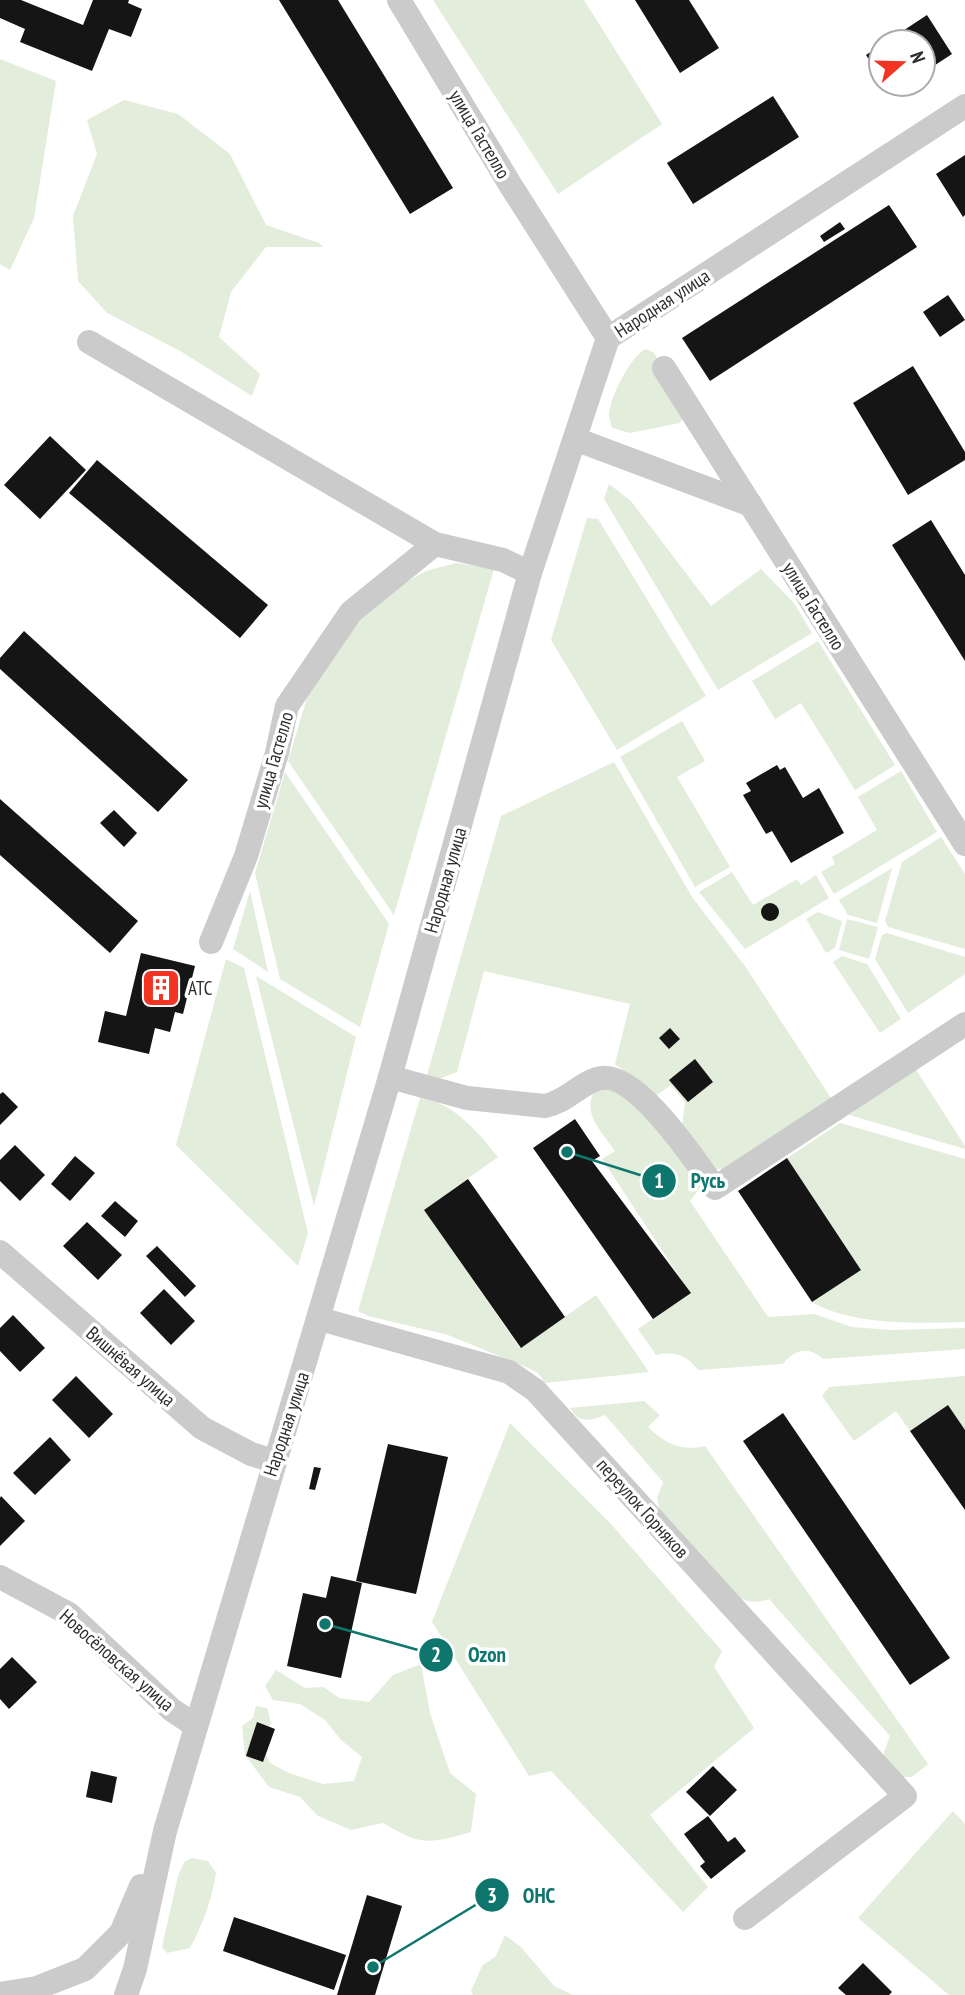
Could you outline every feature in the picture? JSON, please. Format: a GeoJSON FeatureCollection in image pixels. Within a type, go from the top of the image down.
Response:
{"type":"FeatureCollection","features":[{"type":"Feature","properties":{"kind":"street","name":"улица Гастелло"},"geometry":{"type":"LineString","coordinates":[[399,0],[511,186],[608,338]]}},
{"type":"Feature","properties":{"kind":"street","name":"Народная улица"},"geometry":{"type":"LineString","coordinates":[[165,1831],[274,1461],[320,1319],[530,573],[608,338],[965,106]]}},
{"type":"Feature","properties":{"kind":"street"},"geometry":{"type":"LineString","coordinates":[[89,342],[435,544],[503,560],[530,573]]}},
{"type":"Feature","properties":{"kind":"street","name":"улица Гастелло"},"geometry":{"type":"LineString","coordinates":[[664,368],[965,845]]}},
{"type":"Feature","properties":{"kind":"street"},"geometry":{"type":"LineString","coordinates":[[575,439],[751,505]]}},
{"type":"Feature","properties":{"kind":"street","name":"улица Гастелло"},"geometry":{"type":"LineString","coordinates":[[211,942],[246,856],[277,753],[287,706],[351,612],[435,544]]}},
{"type":"Feature","properties":{"kind":"street"},"geometry":{"type":"LineString","coordinates":[[390,1077],[467,1098],[545,1106],[558,1103],[597,1079],[610,1077],[635,1092],[660,1114],[715,1188],[965,1024]]}},
{"type":"Feature","properties":{"kind":"street","name":"Вишнёвая улица"},"geometry":{"type":"LineString","coordinates":[[0,1252],[202,1428],[251,1454],[274,1461]]}},
{"type":"Feature","properties":{"kind":"street","name":"переулок Горняков"},"geometry":{"type":"LineString","coordinates":[[320,1319],[509,1373],[535,1390],[905,1796],[745,1918]]}},
{"type":"Feature","properties":{"kind":"street","name":"Новосёловская улица"},"geometry":{"type":"LineString","coordinates":[[0,1577],[69,1614],[172,1710],[196,1726]]}},
{"type":"Feature","properties":{"kind":"street"},"geometry":{"type":"LineString","coordinates":[[0,1994],[37,1988],[85,1969],[121,1933],[165,1831]]}},
{"type":"Feature","properties":{"kind":"street"},"geometry":{"type":"LineString","coordinates":[[126,1995],[135,1969],[165,1831]]}},
{"type":"Feature","properties":{"kind":"green space"},"geometry":{"type":"Polygon","coordinates":[[[433,0],[584,0],[662,124],[558,194],[433,0]]]}},
{"type":"Feature","properties":{"kind":"green space"},"geometry":{"type":"Polygon","coordinates":[[[0,59],[56,81],[34,218],[10,270],[0,264],[0,59]]]}},
{"type":"Feature","properties":{"kind":"green space"},"geometry":{"type":"Polygon","coordinates":[[[124,100],[178,114],[230,154],[266,225],[319,243],[323,247],[266,247],[231,292],[219,337],[260,374],[252,396],[182,352],[107,313],[78,281],[73,216],[97,154],[87,120],[124,100]]]}},
{"type":"Feature","properties":{"kind":"green space"},"geometry":{"type":"Polygon","coordinates":[[[646,349],[654,353],[686,413],[680,423],[630,433],[612,428],[609,417],[616,390],[627,369],[646,349]]]}},
{"type":"Feature","properties":{"kind":"green space"},"geometry":{"type":"Polygon","coordinates":[[[609,484],[631,501],[711,606],[761,569],[794,603],[812,633],[718,690],[604,499],[609,484]]]}},
{"type":"Feature","properties":{"kind":"green space"},"geometry":{"type":"Polygon","coordinates":[[[587,518],[598,519],[706,696],[617,750],[551,640],[587,518]]]}},
{"type":"Feature","properties":{"kind":"green space"},"geometry":{"type":"Polygon","coordinates":[[[456,563],[494,569],[394,915],[288,761],[310,688],[347,631],[389,592],[426,571],[456,563]]]}},
{"type":"Feature","properties":{"kind":"green space"},"geometry":{"type":"Polygon","coordinates":[[[818,641],[895,765],[855,790],[801,703],[775,719],[752,681],[818,641]]]}},
{"type":"Feature","properties":{"kind":"green space"},"geometry":{"type":"Polygon","coordinates":[[[682,721],[705,761],[677,777],[730,867],[695,887],[620,757],[682,721]]]}},
{"type":"Feature","properties":{"kind":"green space"},"geometry":{"type":"Polygon","coordinates":[[[614,762],[692,897],[745,966],[831,1098],[725,1169],[713,1169],[682,1126],[685,1102],[671,1085],[657,1095],[615,1064],[630,1004],[484,971],[457,1072],[439,1079],[427,1075],[501,816],[614,762]]]}},
{"type":"Feature","properties":{"kind":"green space"},"geometry":{"type":"Polygon","coordinates":[[[901,771],[937,832],[834,894],[821,872],[835,864],[832,857],[877,830],[858,797],[901,771]]]}},
{"type":"Feature","properties":{"kind":"green space"},"geometry":{"type":"Polygon","coordinates":[[[285,772],[389,924],[360,1027],[280,979],[255,873],[285,772]]]}},
{"type":"Feature","properties":{"kind":"green space"},"geometry":{"type":"Polygon","coordinates":[[[941,837],[965,874],[965,949],[888,927],[885,921],[902,862],[941,837]]]}},
{"type":"Feature","properties":{"kind":"green space"},"geometry":{"type":"Polygon","coordinates":[[[892,868],[877,923],[848,915],[839,900],[892,868]]]}},
{"type":"Feature","properties":{"kind":"green space"},"geometry":{"type":"Polygon","coordinates":[[[732,872],[753,905],[797,879],[801,885],[816,875],[829,898],[745,949],[699,892],[732,872]]]}},
{"type":"Feature","properties":{"kind":"green space"},"geometry":{"type":"Polygon","coordinates":[[[250,891],[268,972],[233,949],[250,891]]]}},
{"type":"Feature","properties":{"kind":"green space"},"geometry":{"type":"Polygon","coordinates":[[[818,912],[842,921],[835,948],[826,953],[806,919],[818,912]]]}},
{"type":"Feature","properties":{"kind":"green space"},"geometry":{"type":"Polygon","coordinates":[[[847,919],[878,927],[869,959],[839,950],[847,919]]]}},
{"type":"Feature","properties":{"kind":"green space"},"geometry":{"type":"Polygon","coordinates":[[[887,933],[965,957],[965,974],[908,1013],[875,959],[882,935],[887,933]]]}},
{"type":"Feature","properties":{"kind":"green space"},"geometry":{"type":"Polygon","coordinates":[[[842,956],[867,964],[901,1019],[880,1033],[833,962],[842,956]]]}},
{"type":"Feature","properties":{"kind":"green space"},"geometry":{"type":"Polygon","coordinates":[[[226,959],[244,968],[308,1233],[298,1266],[176,1145],[226,959]]]}},
{"type":"Feature","properties":{"kind":"green space"},"geometry":{"type":"Polygon","coordinates":[[[256,976],[356,1037],[314,1206],[256,976]]]}},
{"type":"Feature","properties":{"kind":"green space"},"geometry":{"type":"Polygon","coordinates":[[[915,1068],[965,1146],[965,1149],[849,1115],[915,1068]]]}},
{"type":"Feature","properties":{"kind":"green space"},"geometry":{"type":"Polygon","coordinates":[[[607,1088],[638,1107],[671,1144],[701,1187],[690,1201],[768,1317],[814,1314],[852,1327],[891,1330],[965,1328],[965,1349],[823,1359],[812,1352],[802,1351],[792,1355],[783,1364],[698,1370],[680,1355],[656,1355],[638,1329],[690,1293],[602,1159],[615,1151],[595,1122],[590,1107],[595,1090],[607,1088]]]}},
{"type":"Feature","properties":{"kind":"green space"},"geometry":{"type":"Polygon","coordinates":[[[420,1098],[443,1105],[454,1112],[473,1128],[498,1157],[424,1210],[520,1348],[596,1295],[649,1372],[545,1383],[538,1373],[526,1367],[448,1335],[368,1316],[358,1311],[420,1098]]]}},
{"type":"Feature","properties":{"kind":"green space"},"geometry":{"type":"Polygon","coordinates":[[[840,1123],[965,1159],[965,1322],[866,1319],[829,1310],[812,1302],[861,1269],[787,1158],[840,1123]]]}},
{"type":"Feature","properties":{"kind":"green space"},"geometry":{"type":"Polygon","coordinates":[[[965,1376],[965,1430],[948,1405],[910,1431],[896,1411],[854,1441],[822,1396],[829,1387],[965,1376]]]}},
{"type":"Feature","properties":{"kind":"green space"},"geometry":{"type":"Polygon","coordinates":[[[644,1401],[660,1415],[648,1427],[660,1438],[681,1447],[705,1446],[928,1764],[912,1777],[901,1777],[884,1762],[884,1752],[890,1736],[769,1599],[754,1602],[738,1597],[660,1511],[657,1498],[663,1482],[605,1415],[585,1420],[577,1417],[570,1408],[644,1401]]]}},
{"type":"Feature","properties":{"kind":"green space"},"geometry":{"type":"Polygon","coordinates":[[[510,1423],[610,1523],[722,1651],[714,1667],[754,1728],[650,1815],[708,1887],[683,1912],[551,1771],[529,1776],[432,1622],[510,1423]]]}},
{"type":"Feature","properties":{"kind":"green space"},"geometry":{"type":"Polygon","coordinates":[[[421,1664],[430,1713],[450,1773],[476,1794],[471,1832],[426,1841],[407,1836],[383,1823],[351,1830],[318,1816],[300,1797],[269,1787],[245,1755],[242,1726],[253,1718],[256,1706],[267,1708],[271,1723],[260,1742],[270,1763],[289,1773],[323,1784],[354,1781],[362,1757],[341,1740],[325,1720],[300,1704],[273,1700],[265,1686],[276,1670],[305,1688],[324,1687],[339,1698],[369,1702],[393,1675],[421,1664]]]}},
{"type":"Feature","properties":{"kind":"green space"},"geometry":{"type":"Polygon","coordinates":[[[953,1811],[965,1824],[965,1995],[949,1995],[858,1918],[953,1811]]]}},
{"type":"Feature","properties":{"kind":"green space"},"geometry":{"type":"Polygon","coordinates":[[[192,1858],[208,1861],[216,1873],[212,1892],[203,1921],[190,1948],[167,1953],[162,1947],[178,1876],[184,1862],[192,1858]]]}},
{"type":"Feature","properties":{"kind":"green space"},"geometry":{"type":"Polygon","coordinates":[[[505,1935],[521,1947],[554,1986],[573,1995],[473,1995],[471,1991],[482,1966],[496,1956],[505,1935]]]}},
{"type":"Feature","properties":{"kind":"building"},"geometry":{"type":"Polygon","coordinates":[[[0,0],[21,0],[83,25],[93,0],[129,0],[128,3],[142,9],[131,37],[109,29],[92,71],[20,42],[25,29],[0,18],[0,0]]]}},
{"type":"Feature","properties":{"kind":"building"},"geometry":{"type":"Polygon","coordinates":[[[279,0],[338,0],[453,188],[410,214],[279,0]]]}},
{"type":"Feature","properties":{"kind":"building"},"geometry":{"type":"Polygon","coordinates":[[[635,0],[689,0],[719,48],[680,73],[635,0]]]}},
{"type":"Feature","properties":{"kind":"building"},"geometry":{"type":"Polygon","coordinates":[[[927,15],[935,28],[907,28],[927,15]]]}},
{"type":"Feature","properties":{"kind":"building"},"geometry":{"type":"Polygon","coordinates":[[[937,31],[952,54],[937,64],[937,31]]]}},
{"type":"Feature","properties":{"kind":"building"},"geometry":{"type":"Polygon","coordinates":[[[773,96],[799,137],[693,204],[667,163],[773,96]]]}},
{"type":"Feature","properties":{"kind":"building"},"geometry":{"type":"Polygon","coordinates":[[[965,155],[965,215],[963,217],[936,174],[965,155]]]}},
{"type":"Feature","properties":{"kind":"building"},"geometry":{"type":"Polygon","coordinates":[[[889,205],[917,247],[710,381],[682,338],[889,205]]]}},
{"type":"Feature","properties":{"kind":"building"},"geometry":{"type":"Polygon","coordinates":[[[840,222],[845,229],[824,242],[820,236],[840,222]]]}},
{"type":"Feature","properties":{"kind":"building"},"geometry":{"type":"Polygon","coordinates":[[[948,295],[965,320],[940,337],[923,312],[948,295]]]}},
{"type":"Feature","properties":{"kind":"building"},"geometry":{"type":"Polygon","coordinates":[[[913,366],[965,452],[965,460],[908,495],[853,403],[913,366]]]}},
{"type":"Feature","properties":{"kind":"building"},"geometry":{"type":"Polygon","coordinates":[[[50,436],[86,470],[40,519],[4,485],[50,436]]]}},
{"type":"Feature","properties":{"kind":"building"},"geometry":{"type":"Polygon","coordinates":[[[97,460],[268,605],[240,638],[69,493],[97,460]]]}},
{"type":"Feature","properties":{"kind":"building"},"geometry":{"type":"Polygon","coordinates":[[[931,520],[965,575],[965,661],[892,545],[931,520]]]}},
{"type":"Feature","properties":{"kind":"building"},"geometry":{"type":"Polygon","coordinates":[[[24,631],[188,780],[158,812],[0,669],[0,658],[24,631]]]}},
{"type":"Feature","properties":{"kind":"building"},"geometry":{"type":"Polygon","coordinates":[[[777,765],[780,770],[785,767],[803,798],[819,788],[844,833],[791,863],[772,831],[766,834],[743,795],[751,791],[746,783],[777,765]]]}},
{"type":"Feature","properties":{"kind":"building"},"geometry":{"type":"Polygon","coordinates":[[[0,799],[138,921],[110,953],[0,855],[0,799]]]}},
{"type":"Feature","properties":{"kind":"building"},"geometry":{"type":"Polygon","coordinates":[[[114,810],[137,833],[124,847],[100,823],[114,810]]]}},
{"type":"Feature","properties":{"kind":"building"},"geometry":{"type":"Polygon","coordinates":[[[766,903],[774,903],[779,912],[777,919],[766,921],[761,916],[761,908],[766,903]]]}},
{"type":"Feature","properties":{"kind":"building","name":"АТС"},"geometry":{"type":"Polygon","coordinates":[[[141,953],[195,966],[183,1014],[175,1012],[170,1032],[155,1028],[149,1054],[98,1042],[105,1011],[126,1016],[141,953]]]}},
{"type":"Feature","properties":{"kind":"building"},"geometry":{"type":"Polygon","coordinates":[[[670,1028],[680,1039],[669,1049],[659,1038],[670,1028]]]}},
{"type":"Feature","properties":{"kind":"building"},"geometry":{"type":"Polygon","coordinates":[[[695,1059],[713,1082],[688,1102],[669,1080],[695,1059]]]}},
{"type":"Feature","properties":{"kind":"building"},"geometry":{"type":"Polygon","coordinates":[[[3,1092],[18,1107],[0,1125],[0,1094],[3,1092]]]}},
{"type":"Feature","properties":{"kind":"building"},"geometry":{"type":"Polygon","coordinates":[[[575,1119],[600,1156],[592,1161],[691,1293],[653,1319],[533,1148],[575,1119]]]}},
{"type":"Feature","properties":{"kind":"building"},"geometry":{"type":"Polygon","coordinates":[[[15,1145],[45,1175],[20,1201],[0,1181],[0,1160],[15,1145]]]}},
{"type":"Feature","properties":{"kind":"building"},"geometry":{"type":"Polygon","coordinates":[[[75,1156],[95,1173],[70,1201],[51,1184],[75,1156]]]}},
{"type":"Feature","properties":{"kind":"building"},"geometry":{"type":"Polygon","coordinates":[[[787,1158],[861,1270],[812,1302],[738,1191],[787,1158]]]}},
{"type":"Feature","properties":{"kind":"building"},"geometry":{"type":"Polygon","coordinates":[[[468,1179],[565,1317],[521,1348],[424,1210],[468,1179]]]}},
{"type":"Feature","properties":{"kind":"building"},"geometry":{"type":"Polygon","coordinates":[[[115,1201],[138,1221],[125,1237],[101,1216],[115,1201]]]}},
{"type":"Feature","properties":{"kind":"building"},"geometry":{"type":"Polygon","coordinates":[[[87,1222],[122,1255],[98,1280],[63,1246],[87,1222]]]}},
{"type":"Feature","properties":{"kind":"building"},"geometry":{"type":"Polygon","coordinates":[[[157,1246],[196,1286],[185,1297],[146,1256],[157,1246]]]}},
{"type":"Feature","properties":{"kind":"building"},"geometry":{"type":"Polygon","coordinates":[[[164,1289],[195,1321],[171,1345],[140,1313],[164,1289]]]}},
{"type":"Feature","properties":{"kind":"building"},"geometry":{"type":"Polygon","coordinates":[[[13,1315],[45,1348],[20,1372],[0,1351],[0,1328],[13,1315]]]}},
{"type":"Feature","properties":{"kind":"building"},"geometry":{"type":"Polygon","coordinates":[[[76,1376],[113,1414],[89,1438],[52,1400],[76,1376]]]}},
{"type":"Feature","properties":{"kind":"building"},"geometry":{"type":"Polygon","coordinates":[[[948,1405],[965,1430],[965,1510],[910,1431],[948,1405]]]}},
{"type":"Feature","properties":{"kind":"building"},"geometry":{"type":"Polygon","coordinates":[[[783,1413],[950,1658],[910,1685],[743,1441],[783,1413]]]}},
{"type":"Feature","properties":{"kind":"building"},"geometry":{"type":"Polygon","coordinates":[[[50,1437],[71,1460],[35,1495],[13,1473],[50,1437]]]}},
{"type":"Feature","properties":{"kind":"building"},"geometry":{"type":"Polygon","coordinates":[[[388,1444],[448,1457],[416,1594],[356,1581],[388,1444]]]}},
{"type":"Feature","properties":{"kind":"building"},"geometry":{"type":"Polygon","coordinates":[[[314,1467],[321,1468],[315,1490],[309,1489],[314,1467]]]}},
{"type":"Feature","properties":{"kind":"building"},"geometry":{"type":"Polygon","coordinates":[[[1,1496],[25,1521],[0,1546],[0,1498],[1,1496]]]}},
{"type":"Feature","properties":{"kind":"building"},"geometry":{"type":"Polygon","coordinates":[[[331,1576],[362,1583],[341,1678],[287,1666],[303,1593],[326,1598],[331,1576]]]}},
{"type":"Feature","properties":{"kind":"building"},"geometry":{"type":"Polygon","coordinates":[[[12,1657],[37,1682],[9,1709],[0,1699],[0,1669],[12,1657]]]}},
{"type":"Feature","properties":{"kind":"building"},"geometry":{"type":"Polygon","coordinates":[[[257,1722],[275,1729],[263,1762],[246,1756],[257,1722]]]}},
{"type":"Feature","properties":{"kind":"building"},"geometry":{"type":"Polygon","coordinates":[[[713,1766],[737,1790],[710,1816],[686,1792],[713,1766]]]}},
{"type":"Feature","properties":{"kind":"building"},"geometry":{"type":"Polygon","coordinates":[[[91,1771],[117,1777],[112,1803],[86,1797],[91,1771]]]}},
{"type":"Feature","properties":{"kind":"building"},"geometry":{"type":"Polygon","coordinates":[[[708,1816],[728,1842],[735,1837],[746,1851],[711,1879],[700,1866],[705,1862],[684,1834],[708,1816]]]}},
{"type":"Feature","properties":{"kind":"building"},"geometry":{"type":"Polygon","coordinates":[[[367,1895],[402,1906],[375,1995],[337,1995],[367,1895]]]}},
{"type":"Feature","properties":{"kind":"building"},"geometry":{"type":"Polygon","coordinates":[[[234,1917],[346,1955],[334,1990],[223,1951],[234,1917]]]}},
{"type":"Feature","properties":{"kind":"building"},"geometry":{"type":"Polygon","coordinates":[[[863,1963],[892,1992],[889,1995],[846,1995],[838,1988],[863,1963]]]}},
{"type":"Feature","properties":{"kind":"place","name":"АТС"},"geometry":{"type":"Point","coordinates":[161,988]}},
{"type":"Feature","properties":{"kind":"place","name":"Русь"},"geometry":{"type":"Point","coordinates":[567,1152]}},
{"type":"Feature","properties":{"kind":"place","name":"Ozon"},"geometry":{"type":"Point","coordinates":[325,1624]}},
{"type":"Feature","properties":{"kind":"place","name":"ОНС"},"geometry":{"type":"Point","coordinates":[373,1967]}}]}
